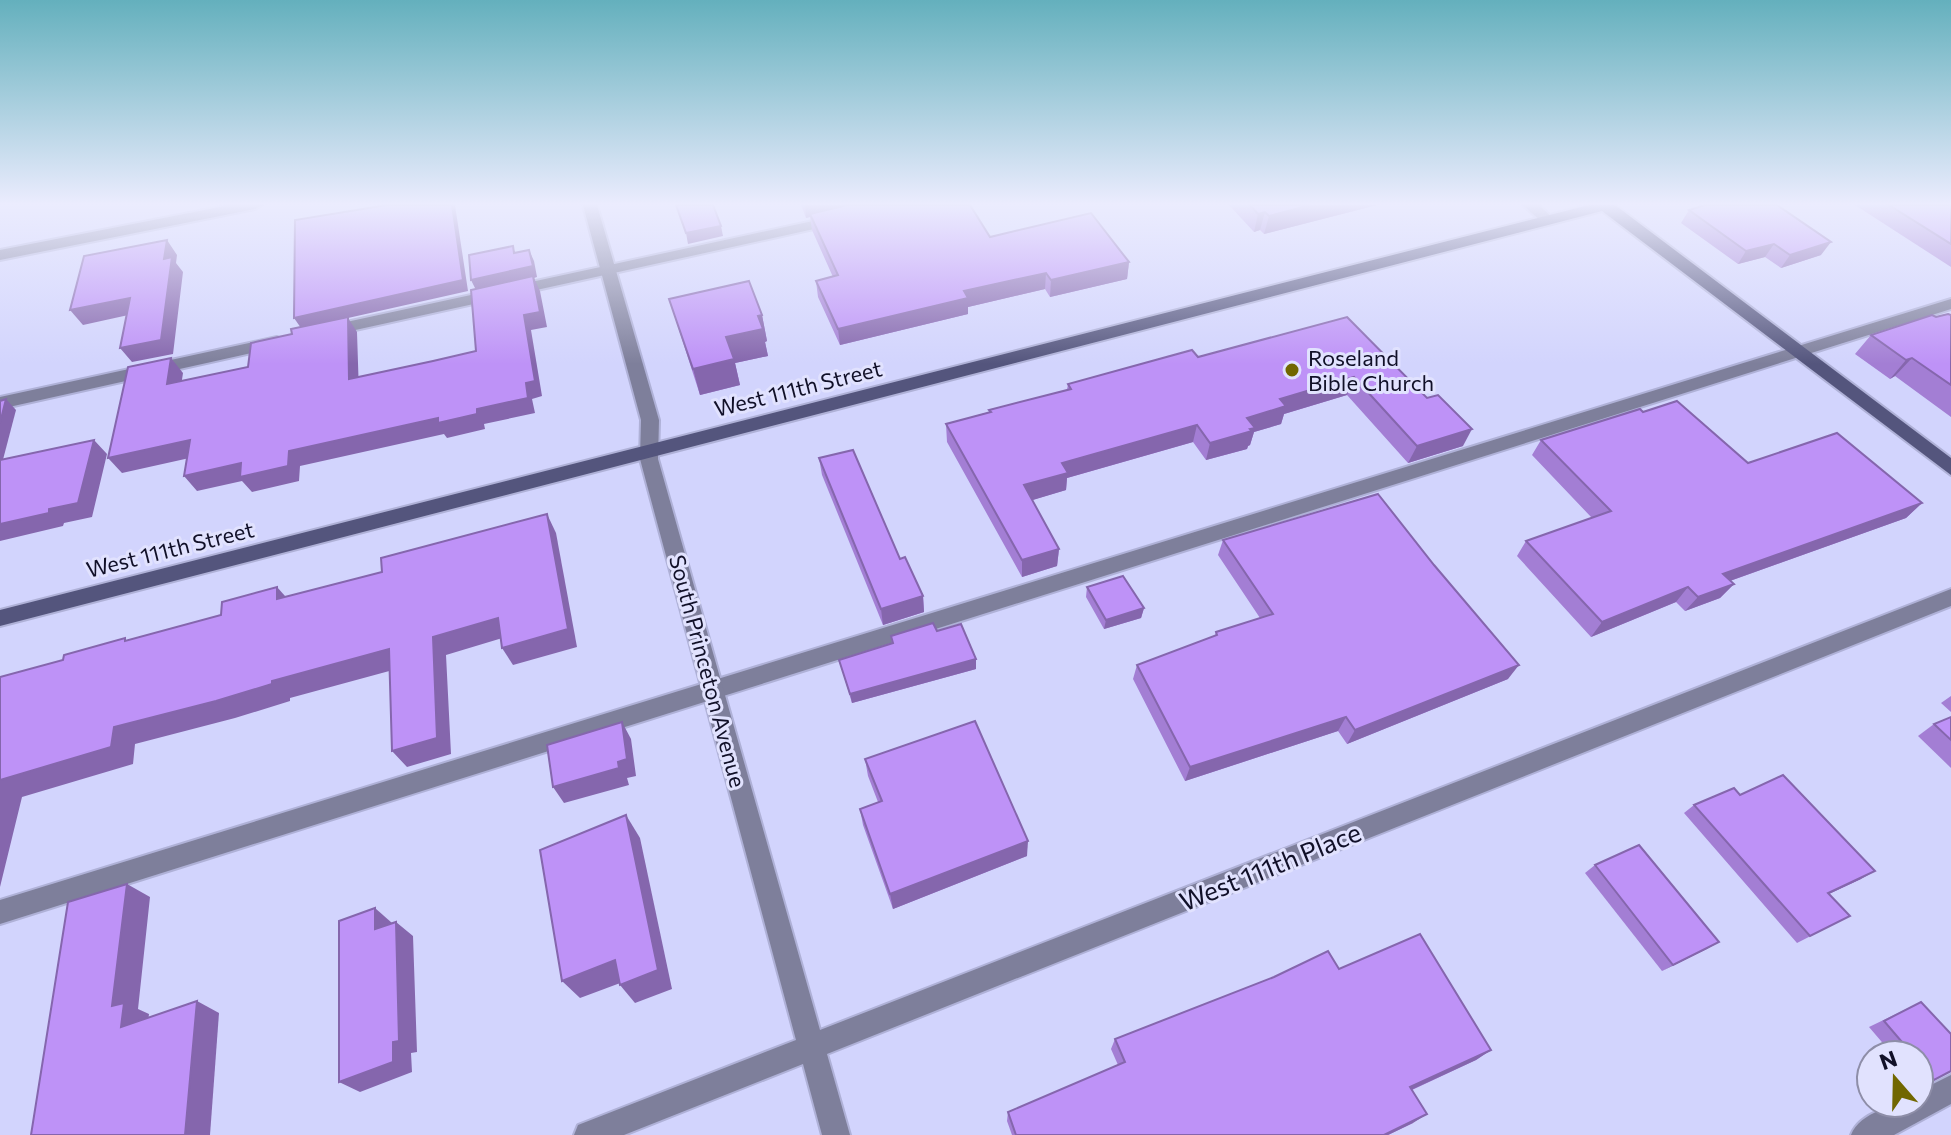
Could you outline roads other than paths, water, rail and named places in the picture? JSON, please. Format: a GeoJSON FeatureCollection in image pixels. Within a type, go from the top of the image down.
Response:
{"type":"FeatureCollection","features":[{"type":"Feature","properties":{"kind":"main road","name":"West 111th Street"},"geometry":{"type":"LineString","coordinates":[[0,618],[1400,258]]}},
{"type":"Feature","properties":{"kind":"main road"},"geometry":{"type":"LineString","coordinates":[[1674,258],[1951,468]]}},
{"type":"Feature","properties":{"kind":"street","name":"South Princeton Avenue"},"geometry":{"type":"LineString","coordinates":[[605,258],[650,420],[649,451],[836,1135]]}},
{"type":"Feature","properties":{"kind":"street"},"geometry":{"type":"LineString","coordinates":[[0,403],[659,258]]}},
{"type":"Feature","properties":{"kind":"street"},"geometry":{"type":"LineString","coordinates":[[0,912],[1951,304]]}},
{"type":"Feature","properties":{"kind":"street","name":"West 111th Place"},"geometry":{"type":"LineString","coordinates":[[588,1135],[1951,597]]}},
{"type":"Feature","properties":{"kind":"street"},"geometry":{"type":"LineString","coordinates":[[1865,1135],[1951,1089]]}},
{"type":"Feature","properties":{"kind":"place","name":"Roseland Bible Church"},"geometry":{"type":"Point","coordinates":[1292,370]}}]}
